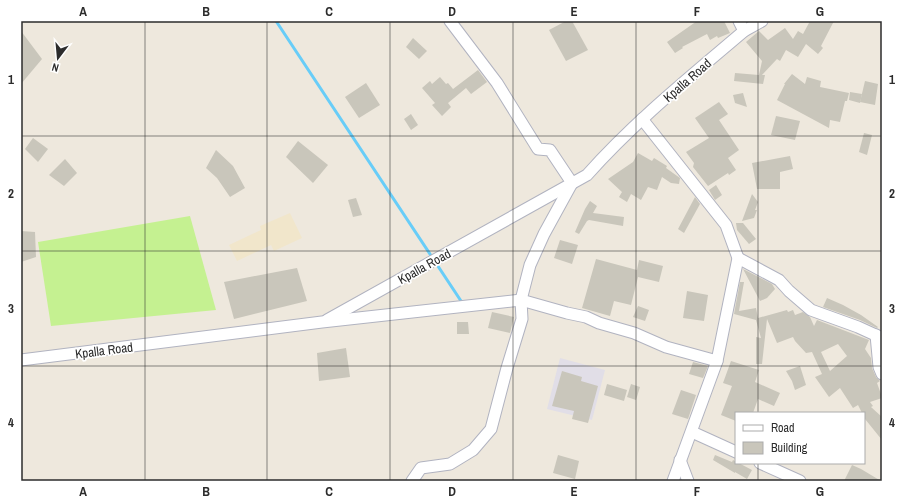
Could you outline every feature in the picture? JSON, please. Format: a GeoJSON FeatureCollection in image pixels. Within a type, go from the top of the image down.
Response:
{"type":"FeatureCollection","features":[{"type":"Feature","properties":{"kind":"street"},"geometry":{"type":"LineString","coordinates":[[412,481],[421,468],[450,464],[473,450],[491,429],[522,319],[521,300],[530,265],[544,234],[572,183],[550,150],[538,149],[497,83],[450,21]]}},
{"type":"Feature","properties":{"kind":"street","name":"Kpalla Road"},"geometry":{"type":"LineString","coordinates":[[21,360],[322,322],[587,175],[603,156],[742,26],[762,21]]}},
{"type":"Feature","properties":{"kind":"street"},"geometry":{"type":"LineString","coordinates":[[642,119],[726,225],[738,258],[717,361],[673,481]]}},
{"type":"Feature","properties":{"kind":"street"},"geometry":{"type":"LineString","coordinates":[[738,258],[779,280],[811,310],[858,327],[879,337],[879,367],[882,374]]}},
{"type":"Feature","properties":{"kind":"street"},"geometry":{"type":"LineString","coordinates":[[322,322],[521,300],[586,317],[599,323],[634,333],[666,347],[717,361]]}},
{"type":"Feature","properties":{"kind":"street"},"geometry":{"type":"LineString","coordinates":[[692,432],[735,452]]}},
{"type":"Feature","properties":{"kind":"street"},"geometry":{"type":"LineString","coordinates":[[680,460],[688,481]]}},
{"type":"Feature","properties":{"kind":"street"},"geometry":{"type":"LineString","coordinates":[[762,464],[800,481]]}},
{"type":"Feature","properties":{"kind":"shaded area"},"geometry":{"type":"Polygon","coordinates":[[[290,213],[302,238],[274,251],[271,245],[237,261],[229,245],[261,230],[260,226],[290,213]]]}},
{"type":"Feature","properties":{"kind":"shaded area"},"geometry":{"type":"Polygon","coordinates":[[[560,358],[605,370],[592,420],[547,409],[560,358]]]}},
{"type":"Feature","properties":{"kind":"green space"},"geometry":{"type":"Polygon","coordinates":[[[190,216],[216,310],[51,326],[38,242],[190,216]]]}},
{"type":"Feature","properties":{"kind":"building"},"geometry":{"type":"Polygon","coordinates":[[[566,21],[572,21],[588,50],[566,61],[549,30],[566,21]]]}},
{"type":"Feature","properties":{"kind":"building"},"geometry":{"type":"Polygon","coordinates":[[[697,21],[724,21],[730,33],[718,38],[717,36],[710,40],[707,34],[682,47],[683,48],[675,53],[667,42],[697,21]]]}},
{"type":"Feature","properties":{"kind":"building"},"geometry":{"type":"Polygon","coordinates":[[[810,21],[834,21],[821,46],[823,48],[818,54],[806,44],[798,57],[786,50],[780,61],[777,59],[762,75],[765,75],[763,84],[734,81],[735,73],[759,75],[762,61],[746,42],[759,31],[768,40],[785,28],[793,39],[798,31],[803,34],[810,21]]]}},
{"type":"Feature","properties":{"kind":"building"},"geometry":{"type":"Polygon","coordinates":[[[21,31],[42,59],[21,84],[21,31]]]}},
{"type":"Feature","properties":{"kind":"building"},"geometry":{"type":"Polygon","coordinates":[[[413,38],[427,51],[419,59],[406,47],[413,38]]]}},
{"type":"Feature","properties":{"kind":"building"},"geometry":{"type":"Polygon","coordinates":[[[478,70],[487,82],[471,94],[466,88],[448,103],[451,107],[442,116],[432,105],[435,103],[422,88],[430,81],[432,84],[440,77],[453,89],[478,70]]]}},
{"type":"Feature","properties":{"kind":"building"},"geometry":{"type":"Polygon","coordinates":[[[792,74],[805,84],[807,77],[821,81],[820,87],[849,93],[847,101],[845,101],[840,122],[830,120],[829,128],[777,100],[784,84],[792,74]]]}},
{"type":"Feature","properties":{"kind":"building"},"geometry":{"type":"Polygon","coordinates":[[[865,81],[878,84],[875,105],[860,102],[865,81]]]}},
{"type":"Feature","properties":{"kind":"building"},"geometry":{"type":"Polygon","coordinates":[[[366,83],[380,105],[359,118],[345,97],[366,83]]]}},
{"type":"Feature","properties":{"kind":"building"},"geometry":{"type":"Polygon","coordinates":[[[850,92],[862,94],[860,103],[849,100],[850,92]]]}},
{"type":"Feature","properties":{"kind":"building"},"geometry":{"type":"Polygon","coordinates":[[[743,93],[747,107],[735,103],[733,95],[743,93]]]}},
{"type":"Feature","properties":{"kind":"building"},"geometry":{"type":"Polygon","coordinates":[[[719,102],[728,114],[719,120],[739,150],[728,158],[736,170],[729,175],[728,173],[708,186],[693,167],[694,163],[686,152],[709,138],[695,118],[719,102]]]}},
{"type":"Feature","properties":{"kind":"building"},"geometry":{"type":"Polygon","coordinates":[[[411,114],[418,125],[411,130],[404,119],[411,114]]]}},
{"type":"Feature","properties":{"kind":"building"},"geometry":{"type":"Polygon","coordinates":[[[776,116],[800,121],[795,140],[771,135],[776,116]]]}},
{"type":"Feature","properties":{"kind":"building"},"geometry":{"type":"Polygon","coordinates":[[[864,133],[872,135],[867,155],[859,152],[864,133]]]}},
{"type":"Feature","properties":{"kind":"building"},"geometry":{"type":"Polygon","coordinates":[[[33,138],[48,149],[38,162],[25,149],[33,138]]]}},
{"type":"Feature","properties":{"kind":"building"},"geometry":{"type":"Polygon","coordinates":[[[298,141],[328,165],[313,183],[286,157],[298,141]]]}},
{"type":"Feature","properties":{"kind":"building"},"geometry":{"type":"Polygon","coordinates":[[[216,150],[233,166],[245,188],[230,197],[217,178],[206,168],[216,150]]]}},
{"type":"Feature","properties":{"kind":"building"},"geometry":{"type":"Polygon","coordinates":[[[638,153],[652,161],[654,158],[667,166],[666,168],[680,178],[679,184],[671,183],[662,177],[657,190],[648,187],[641,200],[631,194],[627,202],[619,197],[622,192],[608,179],[633,162],[638,153]]]}},
{"type":"Feature","properties":{"kind":"building"},"geometry":{"type":"Polygon","coordinates":[[[790,156],[793,169],[780,172],[780,189],[757,189],[752,163],[790,156]]]}},
{"type":"Feature","properties":{"kind":"building"},"geometry":{"type":"Polygon","coordinates":[[[65,159],[77,173],[64,186],[49,175],[65,159]]]}},
{"type":"Feature","properties":{"kind":"building"},"geometry":{"type":"Polygon","coordinates":[[[716,185],[722,195],[715,200],[709,190],[716,185]]]}},
{"type":"Feature","properties":{"kind":"building"},"geometry":{"type":"Polygon","coordinates":[[[752,194],[758,202],[755,210],[757,210],[754,218],[742,221],[752,194]]]}},
{"type":"Feature","properties":{"kind":"building"},"geometry":{"type":"Polygon","coordinates":[[[695,197],[700,204],[684,233],[678,229],[695,197]]]}},
{"type":"Feature","properties":{"kind":"building"},"geometry":{"type":"Polygon","coordinates":[[[356,198],[362,215],[353,217],[348,200],[356,198]]]}},
{"type":"Feature","properties":{"kind":"building"},"geometry":{"type":"Polygon","coordinates":[[[590,201],[597,206],[593,213],[624,217],[623,226],[589,220],[579,234],[575,232],[590,201]]]}},
{"type":"Feature","properties":{"kind":"building"},"geometry":{"type":"Polygon","coordinates":[[[736,223],[743,223],[756,239],[749,244],[737,230],[736,223]]]}},
{"type":"Feature","properties":{"kind":"building"},"geometry":{"type":"Polygon","coordinates":[[[21,231],[35,232],[36,257],[21,262],[21,231]]]}},
{"type":"Feature","properties":{"kind":"building"},"geometry":{"type":"Polygon","coordinates":[[[560,240],[578,245],[572,264],[554,258],[560,240]]]}},
{"type":"Feature","properties":{"kind":"building"},"geometry":{"type":"Polygon","coordinates":[[[596,259],[637,270],[639,260],[663,266],[659,282],[638,277],[631,305],[614,301],[610,316],[582,308],[596,259]]]}},
{"type":"Feature","properties":{"kind":"building"},"geometry":{"type":"Polygon","coordinates":[[[297,268],[307,301],[234,319],[224,282],[297,268]]]}},
{"type":"Feature","properties":{"kind":"building"},"geometry":{"type":"Polygon","coordinates":[[[743,269],[772,284],[775,289],[767,298],[760,301],[743,269]]]}},
{"type":"Feature","properties":{"kind":"building"},"geometry":{"type":"Polygon","coordinates":[[[740,282],[744,282],[739,311],[756,308],[758,318],[787,310],[788,312],[793,310],[795,315],[803,312],[810,317],[814,326],[817,320],[869,340],[865,349],[871,358],[872,368],[876,377],[880,381],[877,383],[882,397],[870,402],[873,406],[871,407],[882,417],[882,440],[865,419],[865,412],[862,412],[858,405],[853,408],[840,388],[829,397],[815,377],[822,374],[812,352],[806,353],[793,337],[777,343],[767,319],[762,364],[756,364],[756,337],[761,338],[756,320],[734,314],[740,282]],[[838,344],[821,352],[830,371],[847,356],[838,344]]]}},
{"type":"Feature","properties":{"kind":"building"},"geometry":{"type":"Polygon","coordinates":[[[687,291],[708,295],[704,321],[683,318],[687,291]]]}},
{"type":"Feature","properties":{"kind":"building"},"geometry":{"type":"Polygon","coordinates":[[[827,298],[861,315],[878,327],[877,328],[860,320],[823,307],[827,298]]]}},
{"type":"Feature","properties":{"kind":"building"},"geometry":{"type":"Polygon","coordinates":[[[638,306],[649,310],[645,321],[633,317],[638,306]]]}},
{"type":"Feature","properties":{"kind":"building"},"geometry":{"type":"Polygon","coordinates":[[[492,312],[514,317],[510,333],[488,328],[492,312]]]}},
{"type":"Feature","properties":{"kind":"building"},"geometry":{"type":"Polygon","coordinates":[[[457,322],[468,322],[469,334],[457,334],[457,322]]]}},
{"type":"Feature","properties":{"kind":"building"},"geometry":{"type":"Polygon","coordinates":[[[346,348],[350,377],[319,381],[317,353],[346,348]]]}},
{"type":"Feature","properties":{"kind":"building"},"geometry":{"type":"Polygon","coordinates":[[[731,361],[759,370],[755,382],[780,393],[774,406],[758,399],[753,412],[735,412],[735,421],[721,415],[732,386],[723,383],[731,361]]]}},
{"type":"Feature","properties":{"kind":"building"},"geometry":{"type":"Polygon","coordinates":[[[693,362],[708,366],[703,378],[689,374],[693,362]]]}},
{"type":"Feature","properties":{"kind":"building"},"geometry":{"type":"Polygon","coordinates":[[[800,366],[806,385],[795,390],[786,371],[800,366]]]}},
{"type":"Feature","properties":{"kind":"building"},"geometry":{"type":"Polygon","coordinates":[[[562,371],[582,377],[581,381],[598,386],[588,423],[572,419],[574,411],[552,406],[562,371]]]}},
{"type":"Feature","properties":{"kind":"building"},"geometry":{"type":"Polygon","coordinates":[[[607,384],[627,390],[624,401],[604,395],[607,384]]]}},
{"type":"Feature","properties":{"kind":"building"},"geometry":{"type":"Polygon","coordinates":[[[631,384],[640,387],[636,400],[627,397],[631,384]]]}},
{"type":"Feature","properties":{"kind":"building"},"geometry":{"type":"Polygon","coordinates":[[[681,390],[696,395],[688,419],[672,414],[681,390]]]}},
{"type":"Feature","properties":{"kind":"building"},"geometry":{"type":"Polygon","coordinates":[[[558,455],[579,461],[575,479],[553,473],[558,455]]]}},
{"type":"Feature","properties":{"kind":"building"},"geometry":{"type":"Polygon","coordinates":[[[715,455],[732,462],[733,460],[735,461],[735,464],[741,464],[752,470],[747,479],[713,460],[715,455]]]}},
{"type":"Feature","properties":{"kind":"building"},"geometry":{"type":"Polygon","coordinates":[[[852,465],[861,469],[881,481],[844,481],[852,465]]]}},
{"type":"Feature","properties":{"kind":"waterway"},"geometry":{"type":"LineString","coordinates":[[276,21],[463,304]]}}]}
